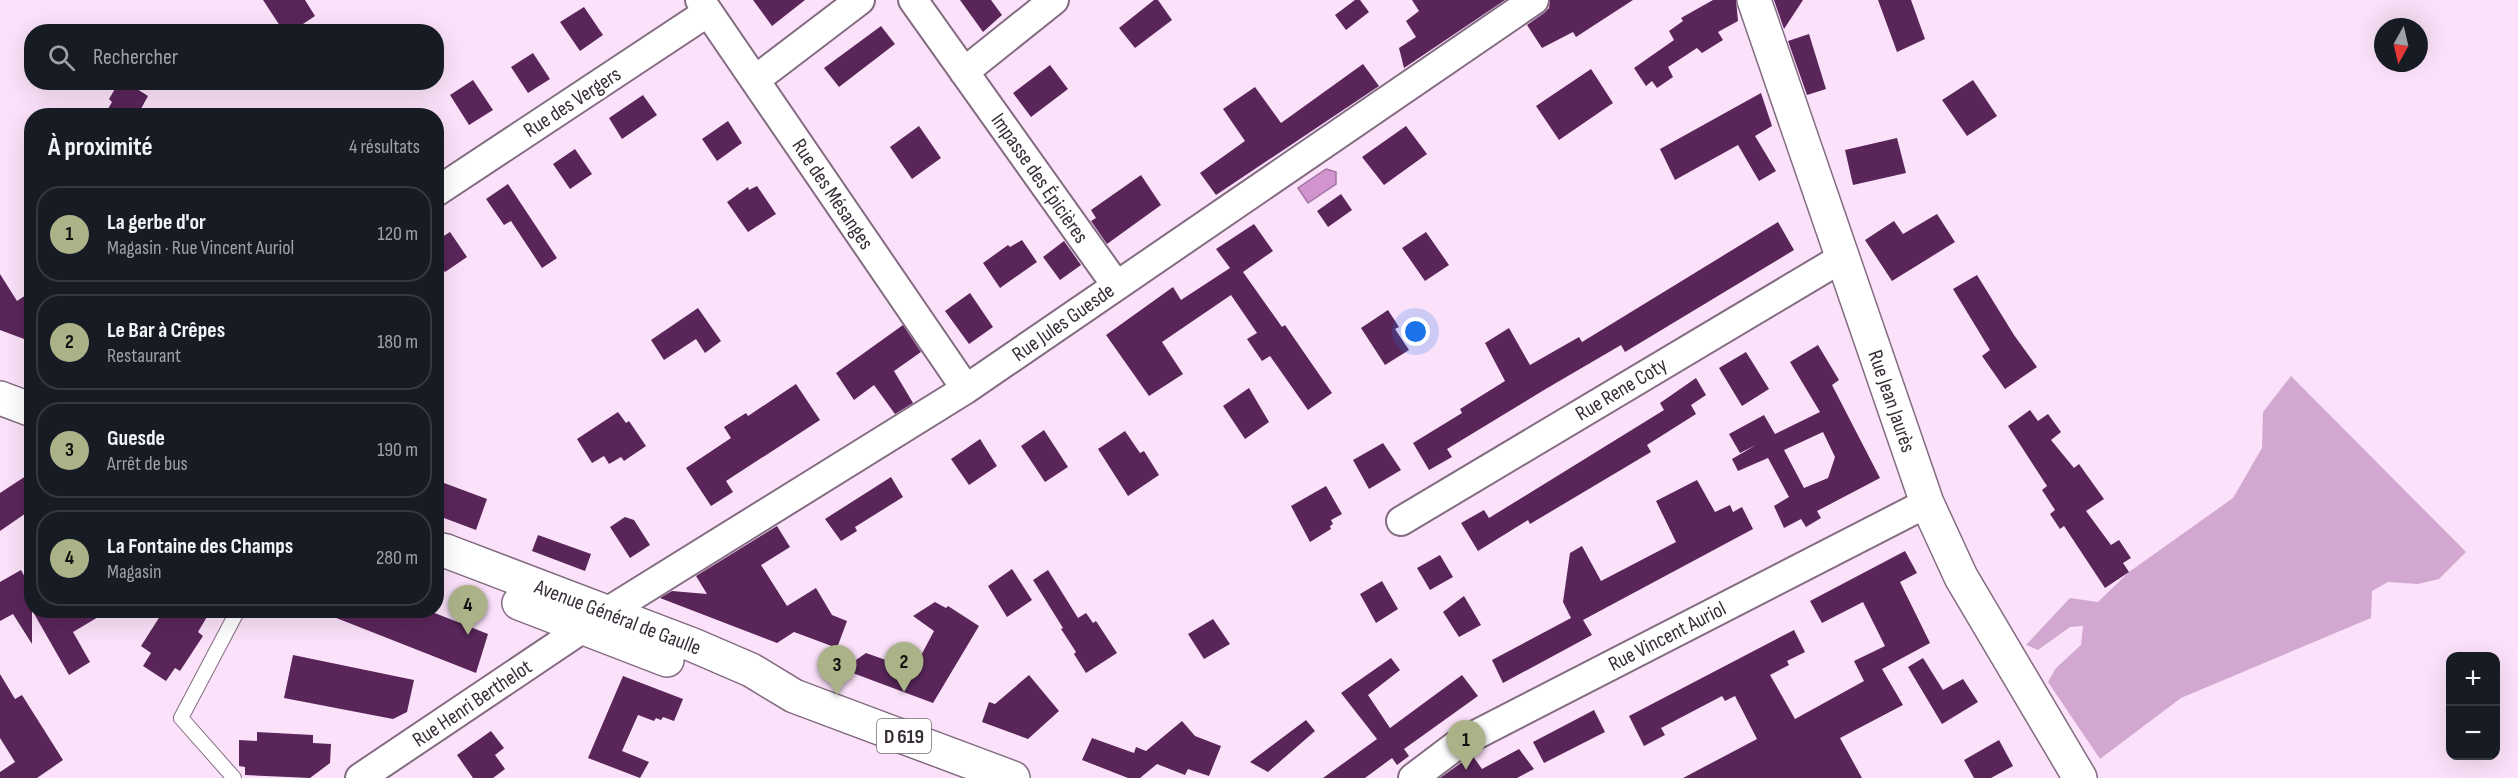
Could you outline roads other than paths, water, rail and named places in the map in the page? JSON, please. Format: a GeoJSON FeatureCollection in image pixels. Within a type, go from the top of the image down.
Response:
{"type":"FeatureCollection","features":[{"type":"Feature","properties":{"kind":"street"},"geometry":{"type":"LineString","coordinates":[[755,80],[860,0]]}},
{"type":"Feature","properties":{"kind":"street","name":"Impasse des Épicières"},"geometry":{"type":"LineString","coordinates":[[913,0],[1116,285]]}},
{"type":"Feature","properties":{"kind":"street"},"geometry":{"type":"LineString","coordinates":[[964,72],[1054,0]]}},
{"type":"Feature","properties":{"kind":"street","name":"Rue Jules Guesde"},"geometry":{"type":"LineString","coordinates":[[595,620],[966,389],[1534,0]]}},
{"type":"Feature","properties":{"kind":"street","name":"Rue Jean Jaurès"},"geometry":{"type":"LineString","coordinates":[[1754,0],[1927,503],[1961,576],[2080,778]]}},
{"type":"Feature","properties":{"kind":"street","name":"Rue des Mésanges"},"geometry":{"type":"LineString","coordinates":[[704,6],[966,389]]}},
{"type":"Feature","properties":{"kind":"street","name":"Rue des Vergers"},"geometry":{"type":"LineString","coordinates":[[444,186],[704,6]]}},
{"type":"Feature","properties":{"kind":"street","name":"Rue Rene Coty"},"geometry":{"type":"LineString","coordinates":[[1401,521],[1842,258]]}},
{"type":"Feature","properties":{"kind":"street"},"geometry":{"type":"LineString","coordinates":[[0,398],[24,407]]}},
{"type":"Feature","properties":{"kind":"street","name":"Rue Vincent Auriol"},"geometry":{"type":"LineString","coordinates":[[1413,778],[1458,744],[1927,503]]}},
{"type":"Feature","properties":{"kind":"street","name":"Avenue Général de Gaulle"},"geometry":{"type":"LineString","coordinates":[[444,550],[749,692],[794,696],[1012,778]]}},
{"type":"Feature","properties":{"kind":"street","name":"Avenue Général de Gaulle"},"geometry":{"type":"LineString","coordinates":[[444,573],[595,620]]}},
{"type":"Feature","properties":{"kind":"street","name":"Rue Henri Berthelot"},"geometry":{"type":"LineString","coordinates":[[360,778],[595,620]]}},
{"type":"Feature","properties":{"kind":"lane"},"geometry":{"type":"LineString","coordinates":[[234,618],[181,718],[234,778]]}},
{"type":"Feature","properties":{"kind":"place","name":"La Fontaine des Champs"},"geometry":{"type":"Point","coordinates":[468,635]}},
{"type":"Feature","properties":{"kind":"place","name":"Le Bar à Crêpes"},"geometry":{"type":"Point","coordinates":[904,692]}},
{"type":"Feature","properties":{"kind":"place","name":"Guesde"},"geometry":{"type":"Point","coordinates":[837,695]}},
{"type":"Feature","properties":{"kind":"place","name":"La gerbe d'or"},"geometry":{"type":"Point","coordinates":[1466,770]}}]}
